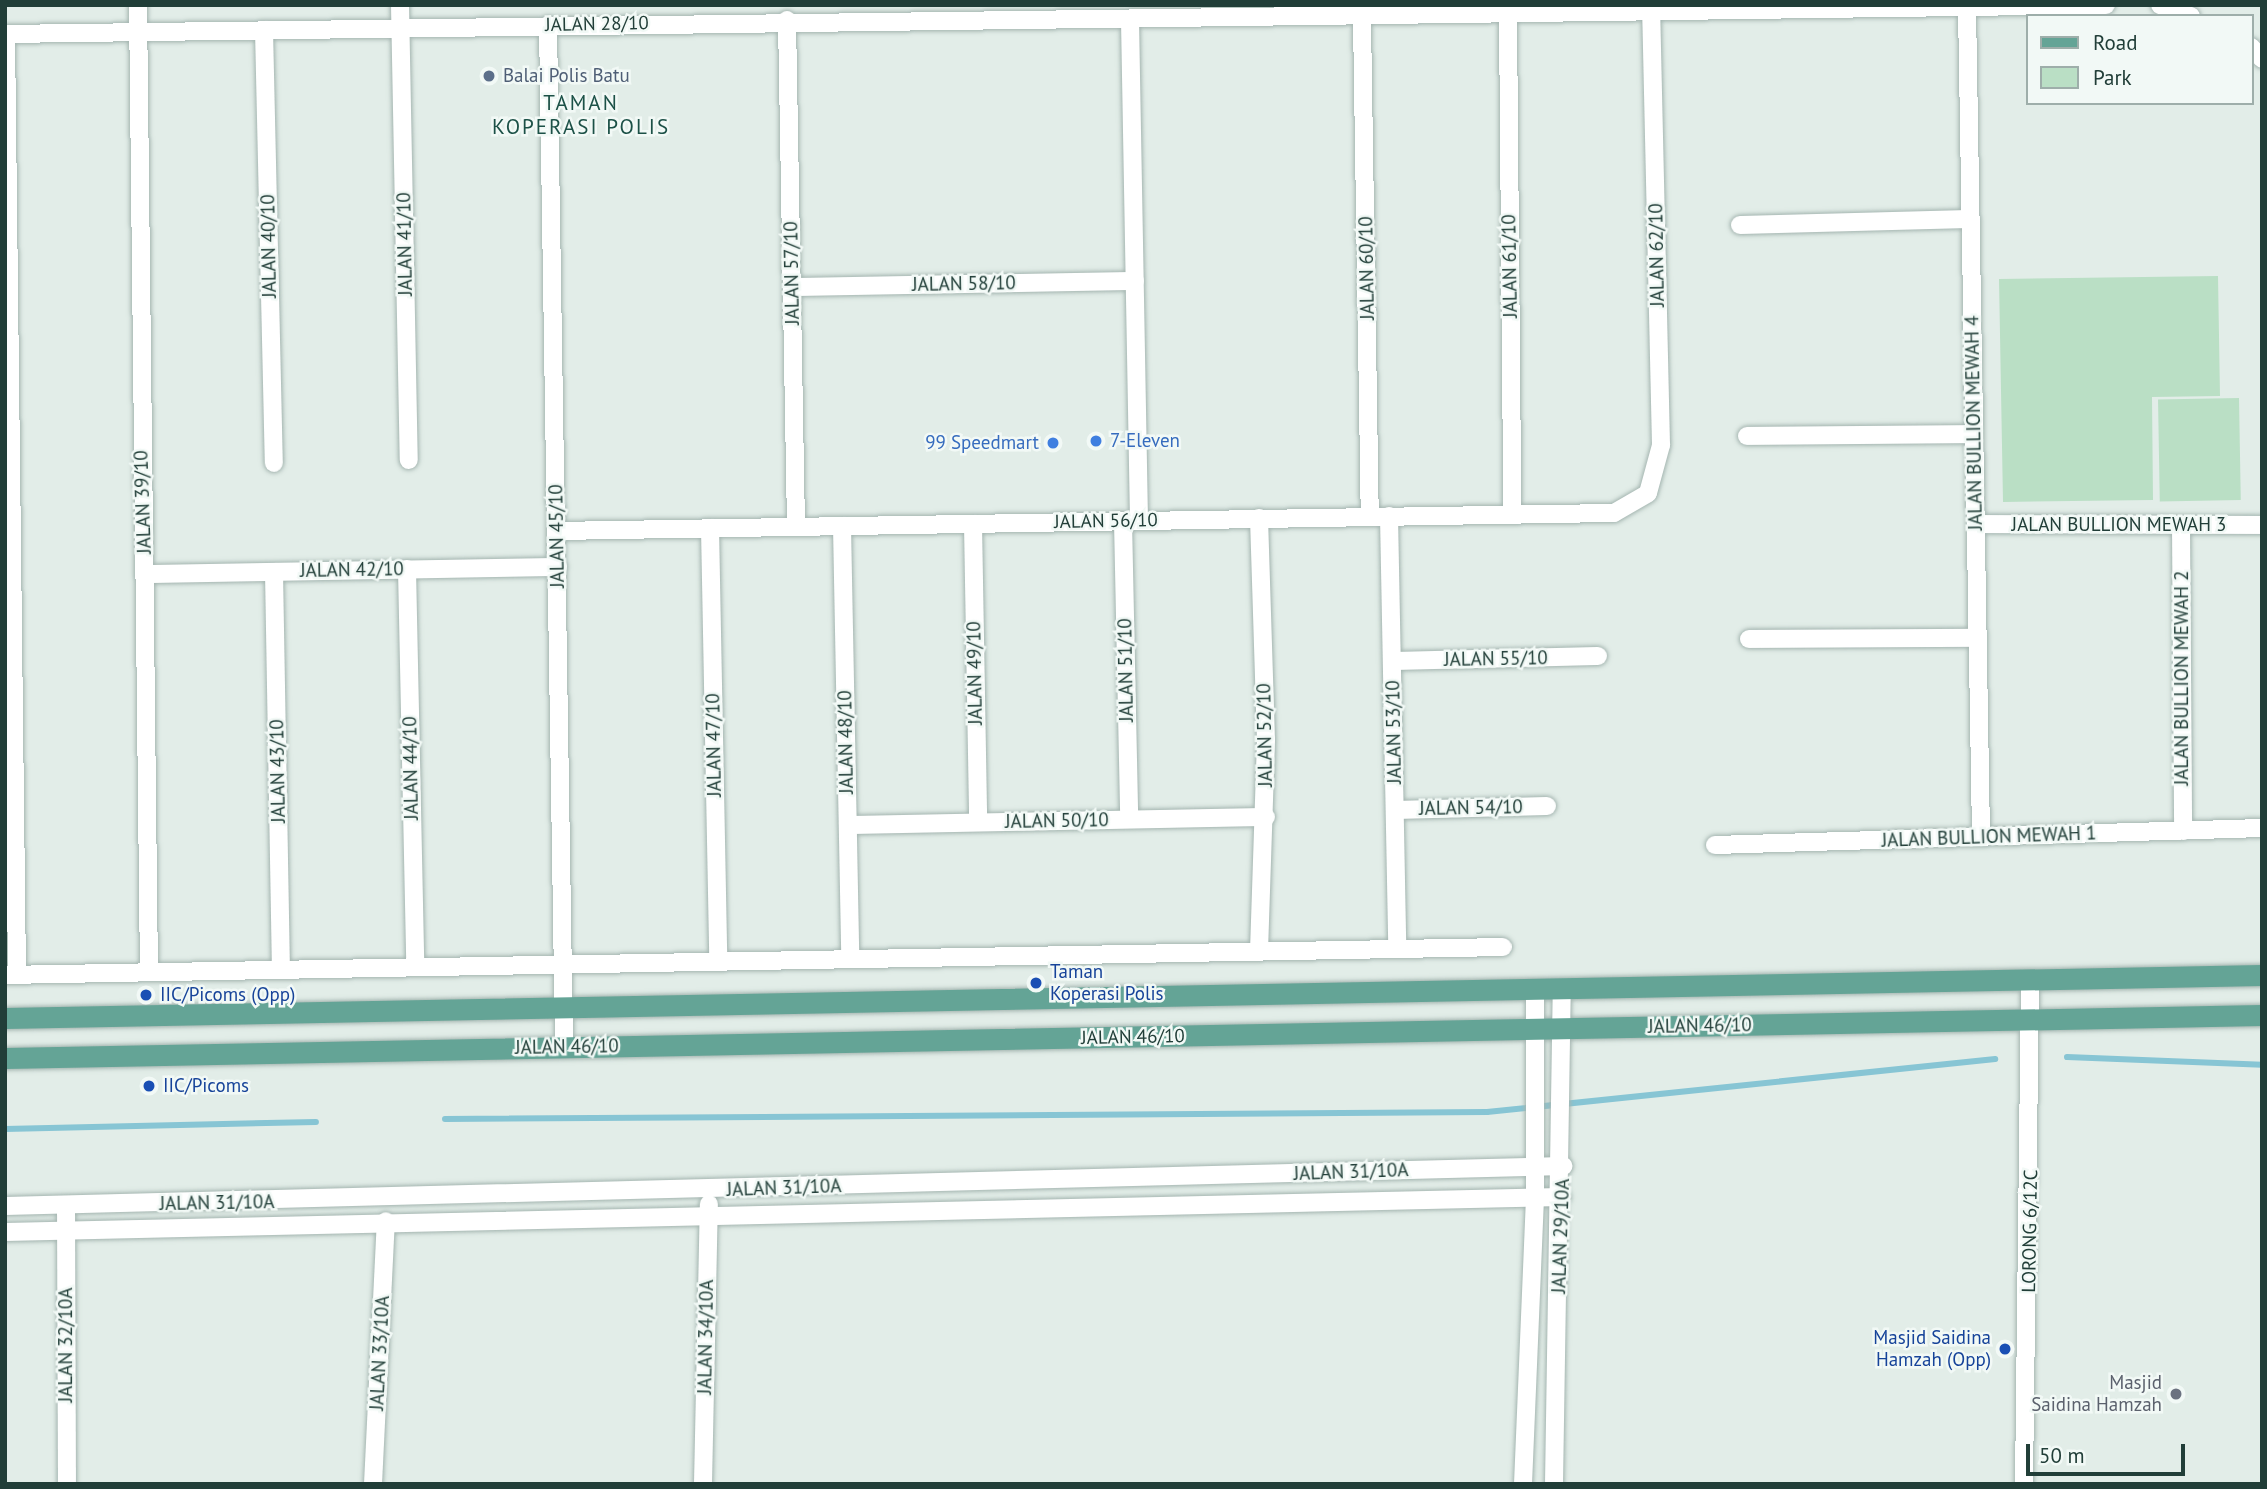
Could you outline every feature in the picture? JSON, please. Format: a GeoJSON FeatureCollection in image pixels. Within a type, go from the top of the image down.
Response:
{"type":"FeatureCollection","features":[{"type":"Feature","properties":{"kind":"main road","name":"JALAN 46/10"},"geometry":{"type":"LineString","coordinates":[[5,1018],[2262,975]]}},
{"type":"Feature","properties":{"kind":"main road","name":"JALAN 46/10"},"geometry":{"type":"LineString","coordinates":[[5,1058],[2262,1015]]}},
{"type":"Feature","properties":{"kind":"street","name":"JALAN 39/10"},"geometry":{"type":"LineString","coordinates":[[138,5],[149,972]]}},
{"type":"Feature","properties":{"kind":"street","name":"JALAN 41/10"},"geometry":{"type":"LineString","coordinates":[[400,5],[409,460]]}},
{"type":"Feature","properties":{"kind":"street","name":"JALAN 28/10"},"geometry":{"type":"LineString","coordinates":[[6,34],[787,20],[834,13],[1130,20],[1362,20],[2106,5]]}},
{"type":"Feature","properties":{"kind":"street"},"geometry":{"type":"LineString","coordinates":[[2160,5],[2185,14]]}},
{"type":"Feature","properties":{"kind":"street","name":"JALAN BULLION MEWAH 4"},"geometry":{"type":"LineString","coordinates":[[1967,8],[1981,837]]}},
{"type":"Feature","properties":{"kind":"street","name":"JALAN 62/10"},"geometry":{"type":"LineString","coordinates":[[1648,493],[1661,444],[1651,14]]}},
{"type":"Feature","properties":{"kind":"street","name":"JALAN 61/10"},"geometry":{"type":"LineString","coordinates":[[1508,17],[1512,514]]}},
{"type":"Feature","properties":{"kind":"street","name":"JALAN 57/10"},"geometry":{"type":"LineString","coordinates":[[787,20],[796,527]]}},
{"type":"Feature","properties":{"kind":"street"},"geometry":{"type":"LineString","coordinates":[[1130,20],[1135,281],[1131,521]]}},
{"type":"Feature","properties":{"kind":"street","name":"JALAN 60/10"},"geometry":{"type":"LineString","coordinates":[[1362,20],[1370,516]]}},
{"type":"Feature","properties":{"kind":"street","name":"JALAN 45/10"},"geometry":{"type":"LineString","coordinates":[[548,25],[566,1007],[564,1047]]}},
{"type":"Feature","properties":{"kind":"street","name":"JALAN 40/10"},"geometry":{"type":"LineString","coordinates":[[264,30],[274,463]]}},
{"type":"Feature","properties":{"kind":"street"},"geometry":{"type":"LineString","coordinates":[[6,34],[11,975],[1503,947]]}},
{"type":"Feature","properties":{"kind":"street"},"geometry":{"type":"LineString","coordinates":[[1740,225],[1969,219]]}},
{"type":"Feature","properties":{"kind":"street","name":"JALAN 58/10"},"geometry":{"type":"LineString","coordinates":[[792,287],[1135,281]]}},
{"type":"Feature","properties":{"kind":"street"},"geometry":{"type":"LineString","coordinates":[[1747,436],[1973,435]]}},
{"type":"Feature","properties":{"kind":"street","name":"JALAN 56/10"},"geometry":{"type":"LineString","coordinates":[[557,531],[1614,513],[1648,493]]}},
{"type":"Feature","properties":{"kind":"street","name":"JALAN 53/10"},"geometry":{"type":"LineString","coordinates":[[1389,516],[1398,949]]}},
{"type":"Feature","properties":{"kind":"street","name":"JALAN 52/10"},"geometry":{"type":"LineString","coordinates":[[1259,518],[1266,817],[1259,951]]}},
{"type":"Feature","properties":{"kind":"street","name":"JALAN 51/10"},"geometry":{"type":"LineString","coordinates":[[1129,819],[1131,521]]}},
{"type":"Feature","properties":{"kind":"street","name":"JALAN 49/10"},"geometry":{"type":"LineString","coordinates":[[973,524],[978,822]]}},
{"type":"Feature","properties":{"kind":"street","name":"JALAN BULLION MEWAH 3"},"geometry":{"type":"LineString","coordinates":[[1976,524],[2262,525]]}},
{"type":"Feature","properties":{"kind":"street","name":"JALAN BULLION MEWAH 2"},"geometry":{"type":"LineString","coordinates":[[2181,525],[2183,831]]}},
{"type":"Feature","properties":{"kind":"street","name":"JALAN 48/10"},"geometry":{"type":"LineString","coordinates":[[842,526],[850,959]]}},
{"type":"Feature","properties":{"kind":"street","name":"JALAN 47/10"},"geometry":{"type":"LineString","coordinates":[[710,528],[718,961]]}},
{"type":"Feature","properties":{"kind":"street","name":"JALAN 42/10"},"geometry":{"type":"LineString","coordinates":[[145,574],[558,566]]}},
{"type":"Feature","properties":{"kind":"street","name":"JALAN 44/10"},"geometry":{"type":"LineString","coordinates":[[407,569],[415,967]]}},
{"type":"Feature","properties":{"kind":"street","name":"JALAN 43/10"},"geometry":{"type":"LineString","coordinates":[[274,572],[281,970]]}},
{"type":"Feature","properties":{"kind":"street"},"geometry":{"type":"LineString","coordinates":[[1749,639],[1977,638]]}},
{"type":"Feature","properties":{"kind":"street","name":"JALAN 55/10"},"geometry":{"type":"LineString","coordinates":[[1393,662],[1598,656]]}},
{"type":"Feature","properties":{"kind":"street","name":"JALAN 54/10"},"geometry":{"type":"LineString","coordinates":[[1395,810],[1548,806]]}},
{"type":"Feature","properties":{"kind":"street","name":"JALAN 50/10"},"geometry":{"type":"LineString","coordinates":[[848,825],[1266,817]]}},
{"type":"Feature","properties":{"kind":"street","name":"JALAN BULLION MEWAH 1"},"geometry":{"type":"LineString","coordinates":[[1715,845],[2262,828]]}},
{"type":"Feature","properties":{"kind":"street","name":"LORONG 6/12C"},"geometry":{"type":"LineString","coordinates":[[2024,1484],[2030,979]]}},
{"type":"Feature","properties":{"kind":"street","name":"JALAN 29/10A"},"geometry":{"type":"LineString","coordinates":[[1524,1484],[1535,1197],[1535,988]]}},
{"type":"Feature","properties":{"kind":"street","name":"JALAN 29/10A"},"geometry":{"type":"LineString","coordinates":[[1554,1484],[1563,1166],[1562,988]]}},
{"type":"Feature","properties":{"kind":"street","name":"JALAN 31/10A"},"geometry":{"type":"LineString","coordinates":[[5,1206],[1563,1166]]}},
{"type":"Feature","properties":{"kind":"street","name":"JALAN 34/10A"},"geometry":{"type":"LineString","coordinates":[[704,1484],[709,1190]]}},
{"type":"Feature","properties":{"kind":"street","name":"JALAN 31/10A"},"geometry":{"type":"LineString","coordinates":[[5,1232],[386,1221],[1562,1197]]}},
{"type":"Feature","properties":{"kind":"street","name":"JALAN 32/10A"},"geometry":{"type":"LineString","coordinates":[[65,1205],[67,1484]]}},
{"type":"Feature","properties":{"kind":"street","name":"JALAN 33/10A"},"geometry":{"type":"LineString","coordinates":[[373,1484],[386,1221]]}},
{"type":"Feature","properties":{"kind":"green space"},"geometry":{"type":"Polygon","coordinates":[[[2218,276],[2220,396],[2152,397],[2153,500],[2003,502],[1999,279],[2218,276]]]}},
{"type":"Feature","properties":{"kind":"green space"},"geometry":{"type":"Polygon","coordinates":[[[2239,398],[2241,500],[2160,501],[2158,399],[2239,398]]]}},
{"type":"Feature","properties":{"kind":"waterway"},"geometry":{"type":"LineString","coordinates":[[2067,1057],[2262,1065]]}},
{"type":"Feature","properties":{"kind":"waterway"},"geometry":{"type":"LineString","coordinates":[[445,1119],[1487,1112],[1995,1059]]}},
{"type":"Feature","properties":{"kind":"waterway"},"geometry":{"type":"LineString","coordinates":[[5,1129],[316,1122]]}},
{"type":"Feature","properties":{"kind":"place","name":"Balai Polis Batu"},"geometry":{"type":"Point","coordinates":[489,76]}},
{"type":"Feature","properties":{"kind":"place","name":"7-Eleven"},"geometry":{"type":"Point","coordinates":[1096,441]}},
{"type":"Feature","properties":{"kind":"place","name":"99 Speedmart"},"geometry":{"type":"Point","coordinates":[1053,443]}},
{"type":"Feature","properties":{"kind":"place","name":"Taman Koperasi Polis"},"geometry":{"type":"Point","coordinates":[1036,983]}},
{"type":"Feature","properties":{"kind":"place","name":"IIC/Picoms (Opp)"},"geometry":{"type":"Point","coordinates":[146,995]}},
{"type":"Feature","properties":{"kind":"place","name":"IIC/Picoms"},"geometry":{"type":"Point","coordinates":[149,1086]}},
{"type":"Feature","properties":{"kind":"place","name":"Masjid Saidina Hamzah (Opp)"},"geometry":{"type":"Point","coordinates":[2005,1349]}},
{"type":"Feature","properties":{"kind":"place","name":"Masjid Saidina Hamzah"},"geometry":{"type":"Point","coordinates":[2176,1394]}},
{"type":"Feature","properties":{"kind":"district","name":"TAMAN KOPERASI POLIS"},"geometry":{"type":"Point","coordinates":[581,115]}}]}
